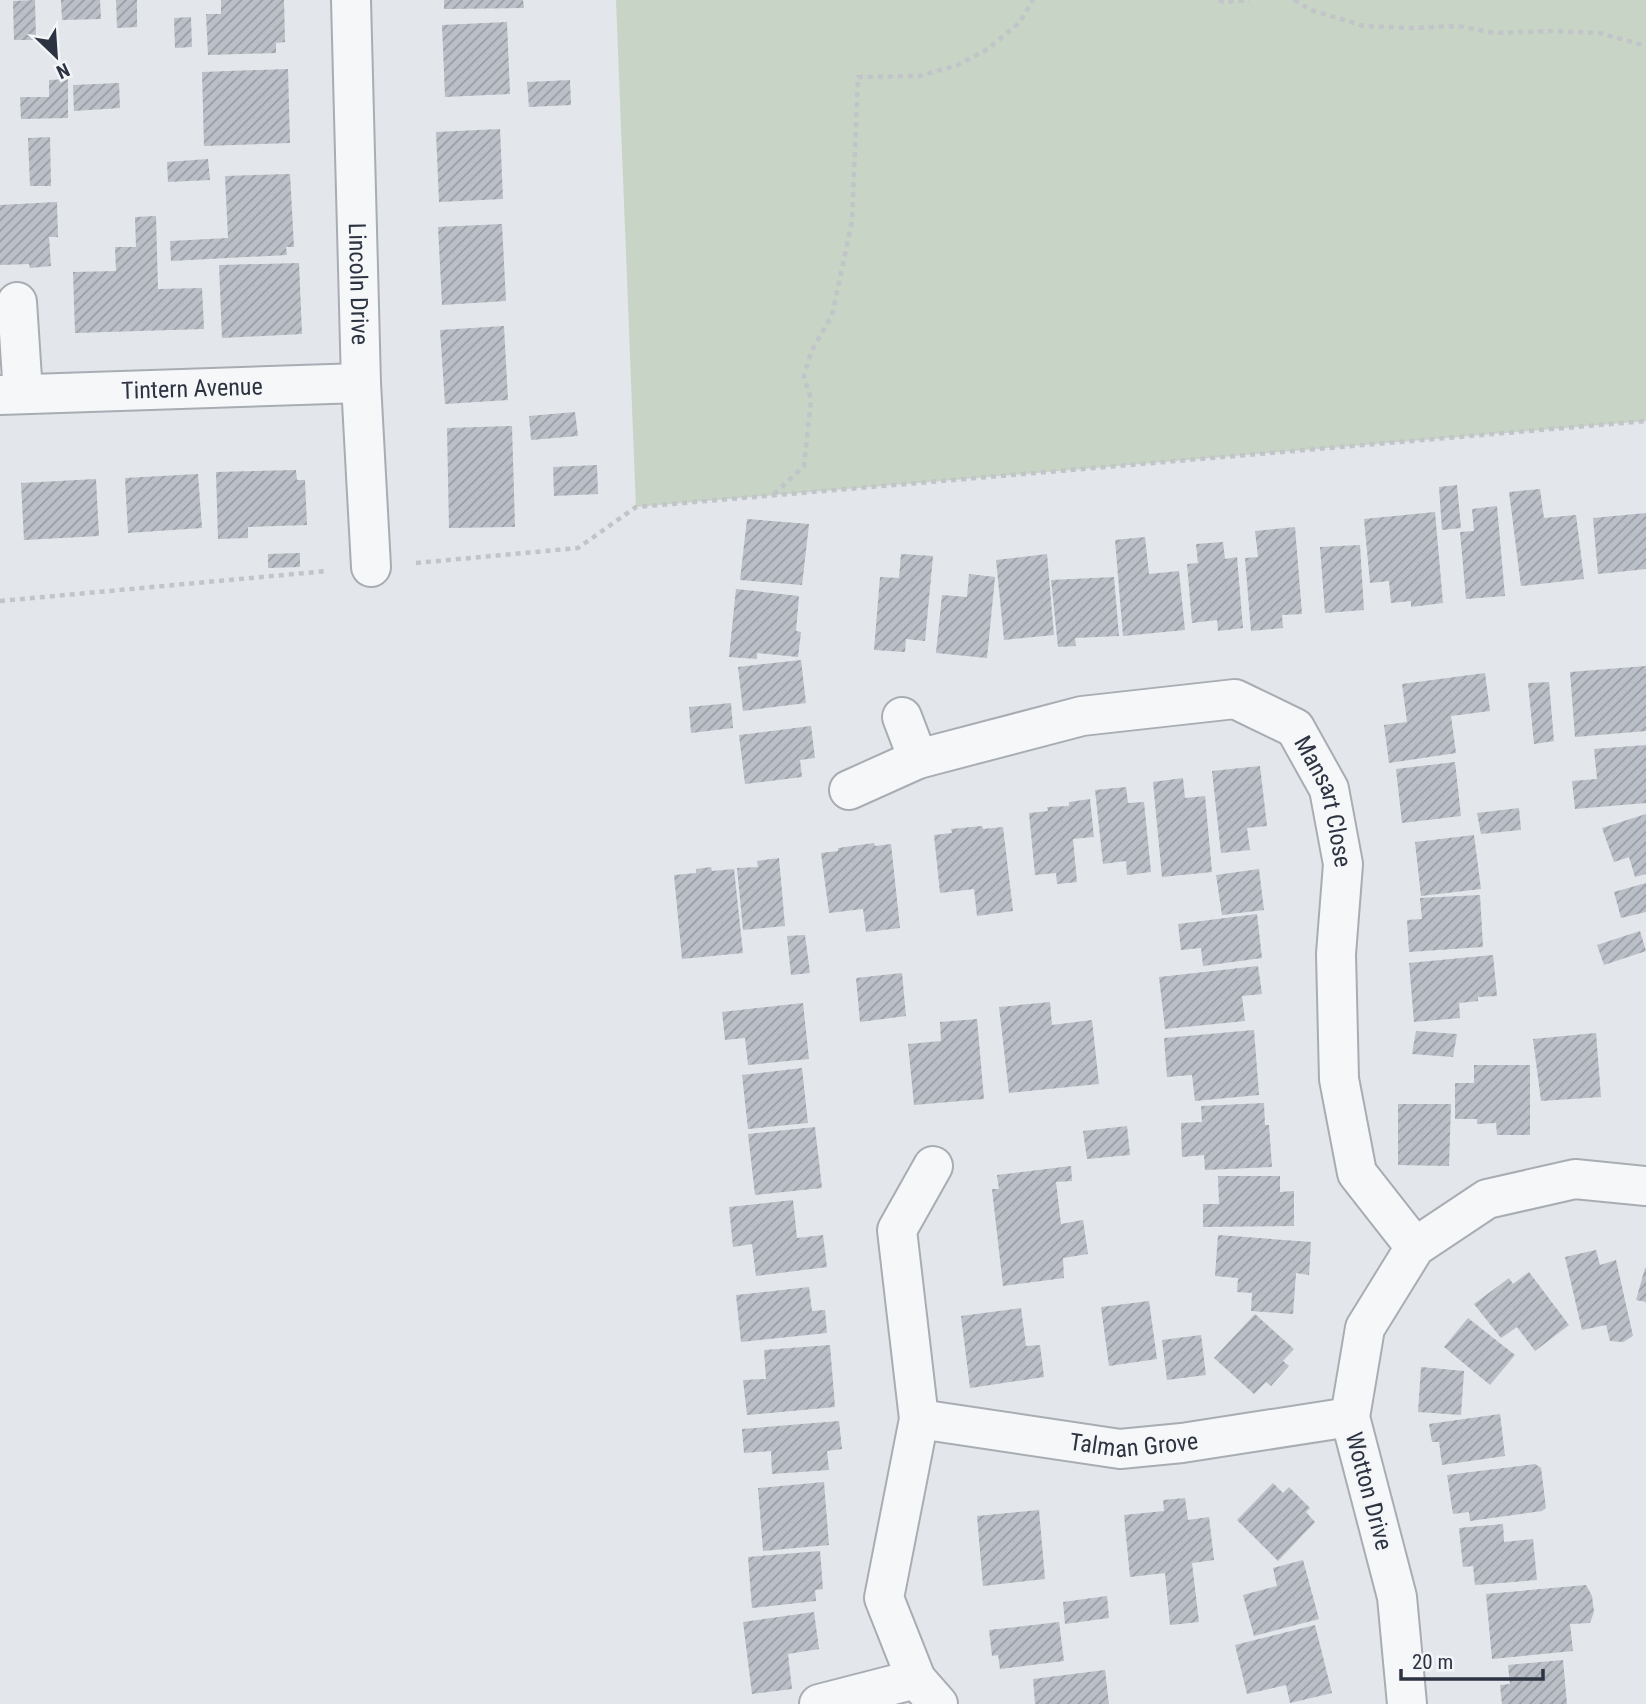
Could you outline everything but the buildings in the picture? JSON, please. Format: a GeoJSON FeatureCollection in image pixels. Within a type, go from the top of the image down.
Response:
{"type":"FeatureCollection","features":[{"type":"Feature","properties":{"kind":"street","name":"Lincoln Drive"},"geometry":{"type":"LineString","coordinates":[[351,0],[361,383],[371,567]]}},
{"type":"Feature","properties":{"kind":"street","name":"Tintern Avenue"},"geometry":{"type":"LineString","coordinates":[[17,302],[11,395],[361,383]]}},
{"type":"Feature","properties":{"kind":"street","name":"Mansart Close"},"geometry":{"type":"LineString","coordinates":[[849,790],[918,759],[1082,716],[1236,699],[1295,728],[1329,789],[1343,864],[1336,954],[1339,1079],[1357,1173],[1415,1247]]}},
{"type":"Feature","properties":{"kind":"street"},"geometry":{"type":"LineString","coordinates":[[902,717],[918,759]]}},
{"type":"Feature","properties":{"kind":"street"},"geometry":{"type":"LineString","coordinates":[[819,1704],[927,1692],[884,1598],[919,1419],[897,1230],[933,1166]]}},
{"type":"Feature","properties":{"kind":"street","name":"Wotton Drive"},"geometry":{"type":"LineString","coordinates":[[1407,1704],[1397,1597],[1350,1417],[1365,1328],[1415,1247],[1487,1199],[1575,1179],[1646,1186]]}},
{"type":"Feature","properties":{"kind":"street","name":"Talman Grove"},"geometry":{"type":"LineString","coordinates":[[919,1419],[1120,1449],[1182,1443],[1350,1417]]}},
{"type":"Feature","properties":{"kind":"path"},"geometry":{"type":"LineString","coordinates":[[773,495],[804,466],[811,400],[804,376],[811,352],[832,315],[852,220],[858,77],[919,76],[958,65],[988,49],[1020,22],[1033,0]]}},
{"type":"Feature","properties":{"kind":"path"},"geometry":{"type":"LineString","coordinates":[[1219,0],[1249,0]]}},
{"type":"Feature","properties":{"kind":"path"},"geometry":{"type":"LineString","coordinates":[[1294,0],[1311,10],[1364,26],[1458,26],[1494,33],[1600,33],[1646,46]]}},
{"type":"Feature","properties":{"kind":"path"},"geometry":{"type":"LineString","coordinates":[[0,601],[578,548],[636,508],[1646,421]]}},
{"type":"Feature","properties":{"kind":"green space"},"geometry":{"type":"Polygon","coordinates":[[[616,0],[1646,0],[1646,421],[636,507],[616,0]]]}}]}
